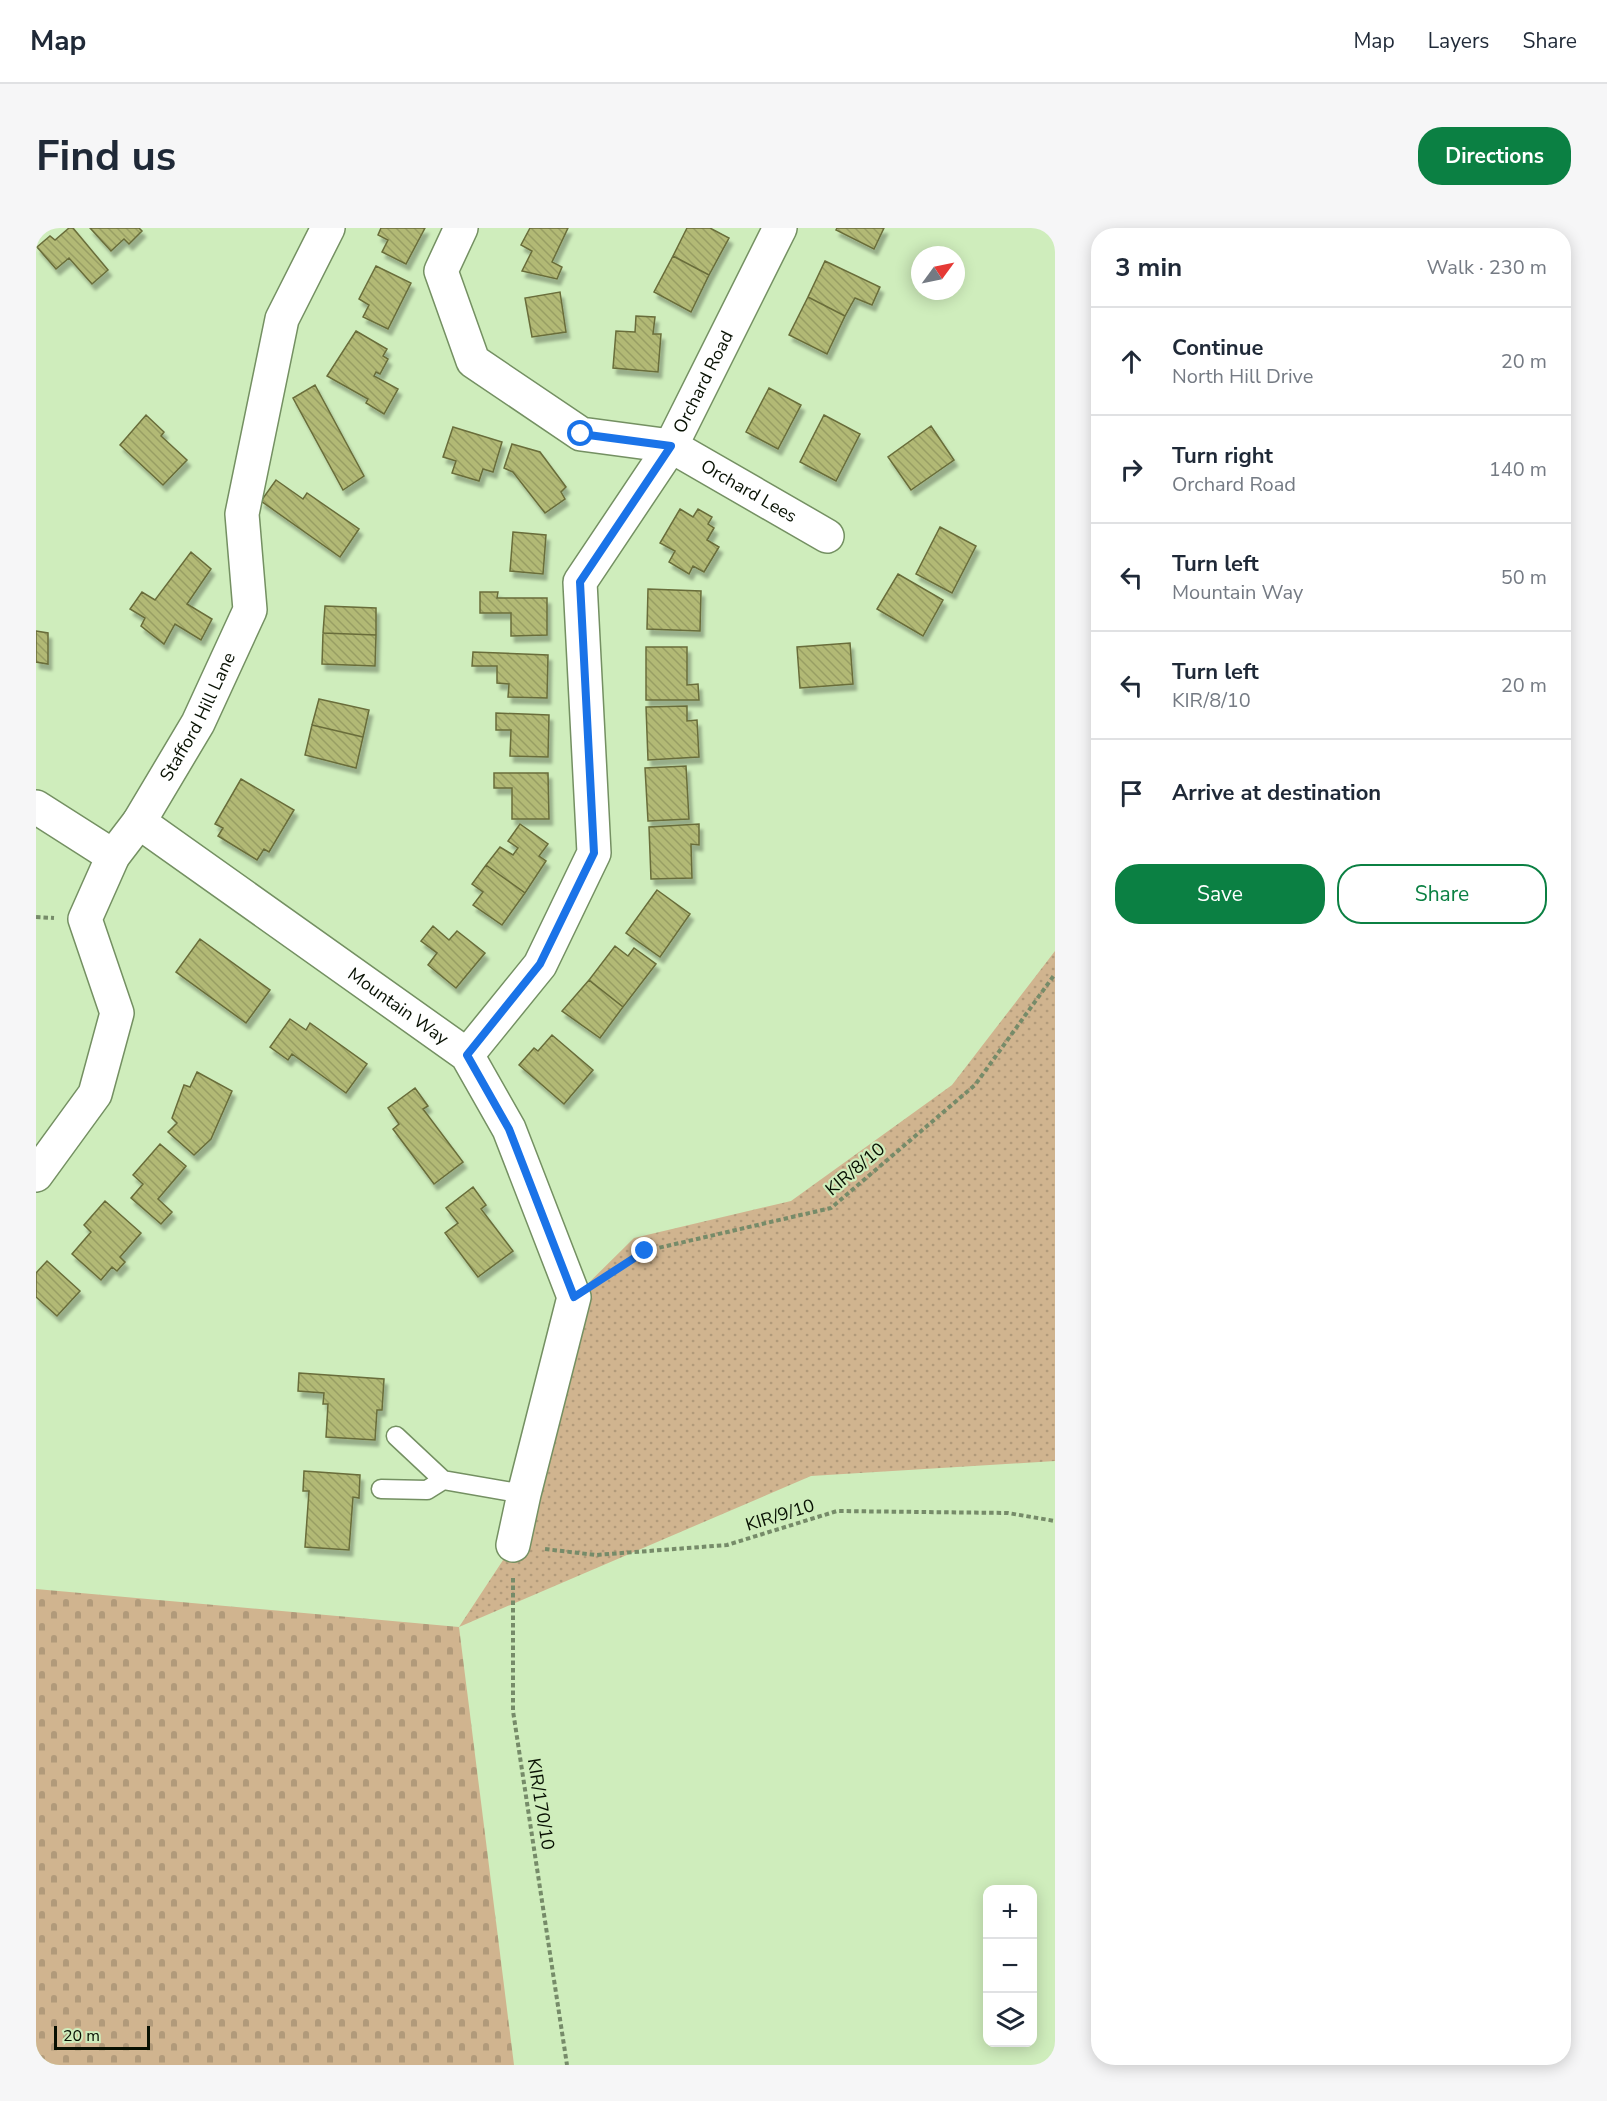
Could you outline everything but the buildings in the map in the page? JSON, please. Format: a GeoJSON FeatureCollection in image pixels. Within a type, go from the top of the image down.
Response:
{"type":"FeatureCollection","features":[{"type":"Feature","properties":{"kind":"street","name":"Stafford Hill Lane"},"geometry":{"type":"LineString","coordinates":[[36,1175],[95,1095],[117,1013],[85,920],[113,856],[139,822],[198,723],[250,610],[242,514],[279,330],[282,318],[328,228]]}},
{"type":"Feature","properties":{"kind":"street"},"geometry":{"type":"LineString","coordinates":[[461,228],[441,271],[472,362],[581,434],[671,446]]}},
{"type":"Feature","properties":{"kind":"street","name":"Orchard Road"},"geometry":{"type":"LineString","coordinates":[[467,1055],[540,964],[594,853],[580,582],[671,446],[780,228]]}},
{"type":"Feature","properties":{"kind":"street","name":"Orchard Lees"},"geometry":{"type":"LineString","coordinates":[[671,446],[827,536]]}},
{"type":"Feature","properties":{"kind":"street"},"geometry":{"type":"LineString","coordinates":[[36,807],[113,856]]}},
{"type":"Feature","properties":{"kind":"street","name":"Mountain Way"},"geometry":{"type":"LineString","coordinates":[[139,822],[467,1055],[509,1129],[574,1297]]}},
{"type":"Feature","properties":{"kind":"street"},"geometry":{"type":"LineString","coordinates":[[513,1545],[574,1297]]}},
{"type":"Feature","properties":{"kind":"lane"},"geometry":{"type":"LineString","coordinates":[[396,1436],[443,1480],[524,1494]]}},
{"type":"Feature","properties":{"kind":"lane"},"geometry":{"type":"LineString","coordinates":[[381,1489],[427,1490],[443,1480]]}},
{"type":"Feature","properties":{"kind":"path","name":"KIR/8/10"},"geometry":{"type":"LineString","coordinates":[[574,1297],[645,1251],[831,1208],[975,1085],[1055,974]]}},
{"type":"Feature","properties":{"kind":"path","name":"KIR/9/10"},"geometry":{"type":"LineString","coordinates":[[513,1545],[596,1555],[716,1546],[837,1511],[1008,1513],[1055,1521]]}},
{"type":"Feature","properties":{"kind":"path","name":"KIR/170/10"},"geometry":{"type":"LineString","coordinates":[[513,1545],[513,1711],[567,2065]]}},
{"type":"Feature","properties":{"kind":"green space"},"geometry":{"type":"Polygon","coordinates":[[[1055,951],[1055,1461],[811,1476],[459,1627],[513,1545],[549,1322],[634,1238],[791,1201],[952,1085],[1055,951]]]}},
{"type":"Feature","properties":{"kind":"green space"},"geometry":{"type":"Polygon","coordinates":[[[36,1589],[459,1627],[514,2065],[36,2065],[36,1589]]]}},
{"type":"Feature","properties":{"kind":"route"},"geometry":{"type":"LineString","coordinates":[[581,434],[671,446],[580,582],[594,853],[540,964],[467,1055],[509,1129],[574,1297],[645,1251]]}}]}
